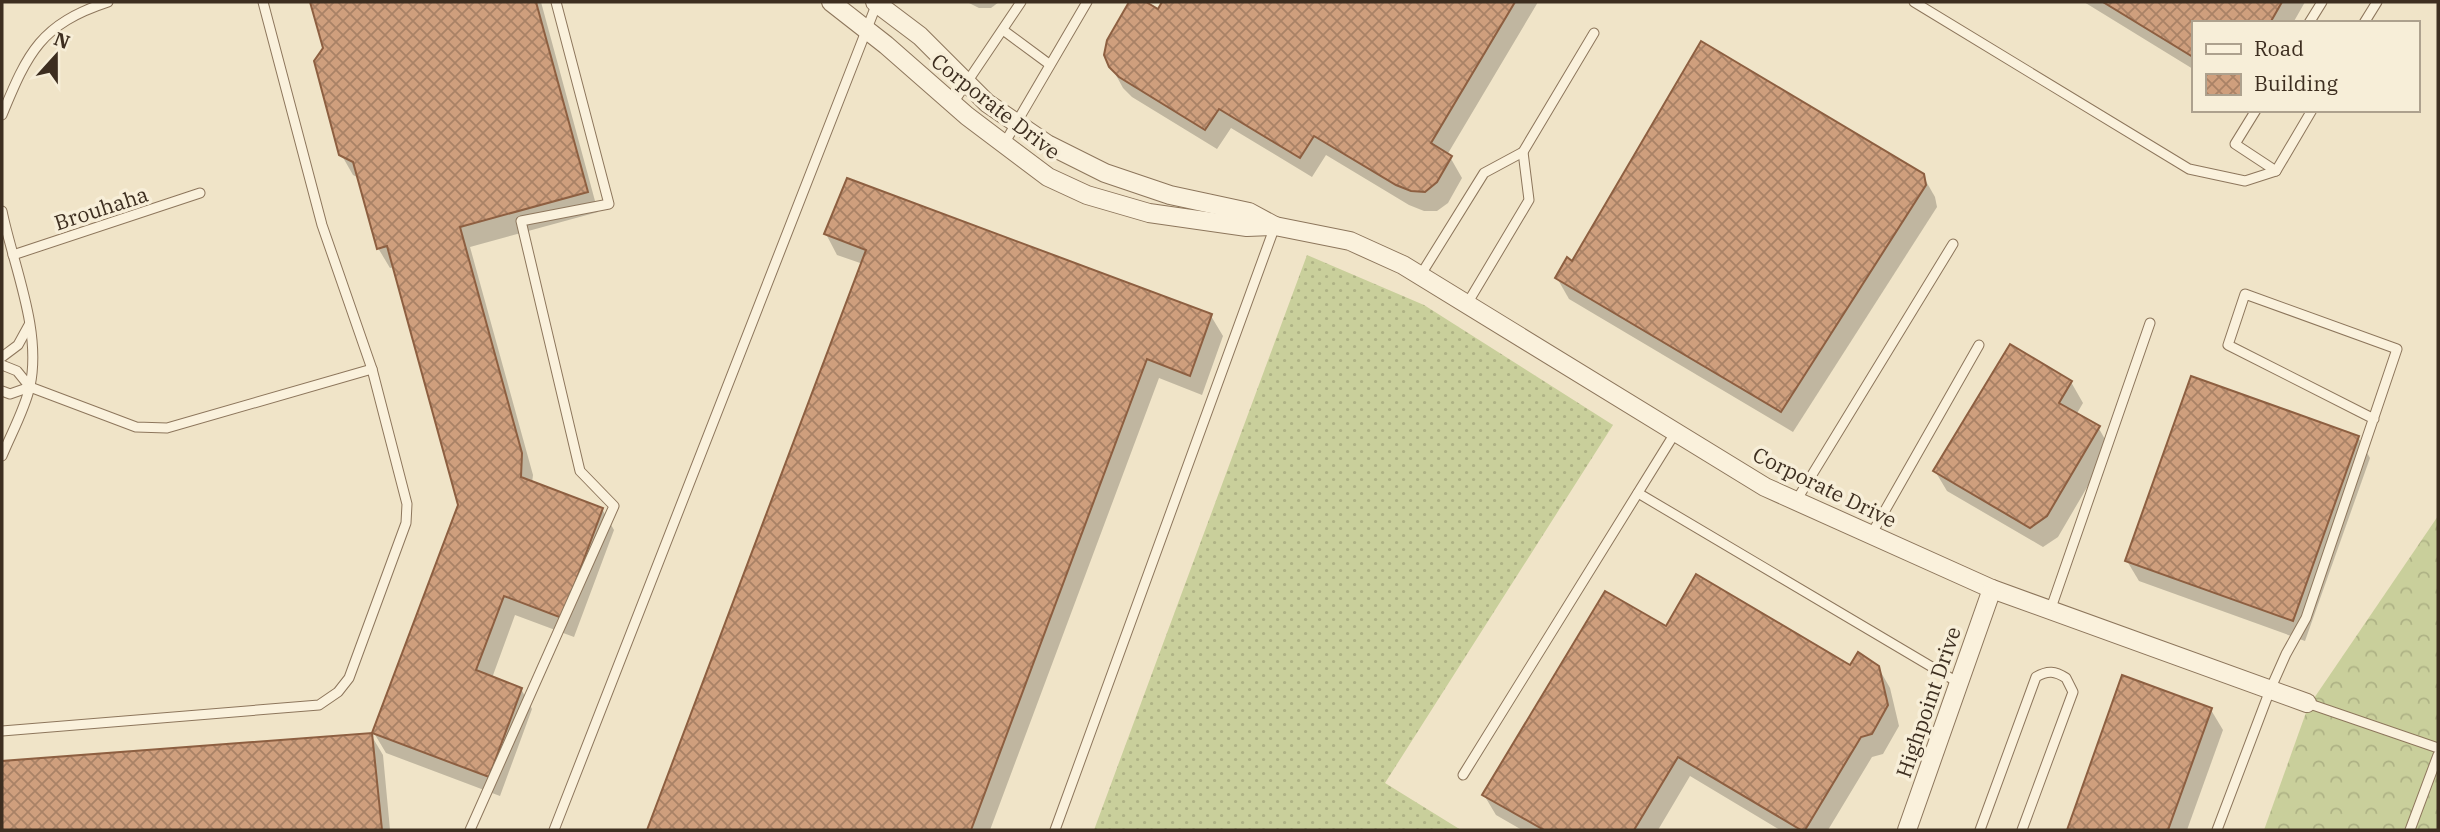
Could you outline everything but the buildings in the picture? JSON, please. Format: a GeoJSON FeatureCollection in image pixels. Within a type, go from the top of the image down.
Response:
{"type":"FeatureCollection","features":[{"type":"Feature","properties":{"kind":"street","name":"Corporate Drive"},"geometry":{"type":"LineString","coordinates":[[831,2],[1048,177],[1087,195],[1149,213],[1247,226],[1275,226],[1350,241],[1404,265],[1765,487],[1992,589],[2307,703]]}},
{"type":"Feature","properties":{"kind":"street","name":"Corporate Drive"},"geometry":{"type":"LineString","coordinates":[[876,2],[920,36],[987,103],[1047,144],[1105,173],[1170,195],[1250,212],[1275,226]]}},
{"type":"Feature","properties":{"kind":"street","name":"Highpoint Drive"},"geometry":{"type":"LineString","coordinates":[[1907,830],[1992,589]]}},
{"type":"Feature","properties":{"kind":"lane"},"geometry":{"type":"LineString","coordinates":[[2,115],[32,51],[44,36],[68,17],[108,2]]}},
{"type":"Feature","properties":{"kind":"lane"},"geometry":{"type":"LineString","coordinates":[[2,731],[314,706],[326,702],[349,678],[408,516],[372,369],[322,225],[263,2]]}},
{"type":"Feature","properties":{"kind":"lane"},"geometry":{"type":"LineString","coordinates":[[470,830],[614,506],[580,471],[521,221],[609,204],[556,2]]}},
{"type":"Feature","properties":{"kind":"lane"},"geometry":{"type":"LineString","coordinates":[[554,830],[876,2]]}},
{"type":"Feature","properties":{"kind":"lane"},"geometry":{"type":"LineString","coordinates":[[953,103],[1021,2]]}},
{"type":"Feature","properties":{"kind":"lane"},"geometry":{"type":"LineString","coordinates":[[1004,144],[1087,2]]}},
{"type":"Feature","properties":{"kind":"lane"},"geometry":{"type":"LineString","coordinates":[[1913,2],[2189,169],[2245,181],[2276,172],[2311,112]]}},
{"type":"Feature","properties":{"kind":"lane"},"geometry":{"type":"LineString","coordinates":[[2310,21],[2322,2]]}},
{"type":"Feature","properties":{"kind":"lane"},"geometry":{"type":"LineString","coordinates":[[2365,21],[2376,2]]}},
{"type":"Feature","properties":{"kind":"lane"},"geometry":{"type":"LineString","coordinates":[[1003,30],[1049,64]]}},
{"type":"Feature","properties":{"kind":"lane"},"geometry":{"type":"LineString","coordinates":[[1420,276],[1483,173],[1523,152],[1594,33]]}},
{"type":"Feature","properties":{"kind":"lane"},"geometry":{"type":"LineString","coordinates":[[2255,112],[2235,144],[2276,172]]}},
{"type":"Feature","properties":{"kind":"lane"},"geometry":{"type":"LineString","coordinates":[[1466,305],[1529,200],[1523,152]]}},
{"type":"Feature","properties":{"kind":"lane","name":"Brouhaha"},"geometry":{"type":"LineString","coordinates":[[13,254],[200,193]]}},
{"type":"Feature","properties":{"kind":"lane"},"geometry":{"type":"LineString","coordinates":[[2,211],[29,323],[33,354],[30,387],[2,456]]}},
{"type":"Feature","properties":{"kind":"lane"},"geometry":{"type":"LineString","coordinates":[[1055,830],[1275,226]]}},
{"type":"Feature","properties":{"kind":"lane"},"geometry":{"type":"LineString","coordinates":[[1796,501],[1953,244]]}},
{"type":"Feature","properties":{"kind":"lane"},"geometry":{"type":"LineString","coordinates":[[2217,830],[2270,690],[2306,618],[2374,419],[2397,349],[2245,295],[2228,345],[2374,419]]}},
{"type":"Feature","properties":{"kind":"lane"},"geometry":{"type":"LineString","coordinates":[[2,357],[22,339],[29,323]]}},
{"type":"Feature","properties":{"kind":"lane"},"geometry":{"type":"LineString","coordinates":[[2050,611],[2150,323]]}},
{"type":"Feature","properties":{"kind":"lane"},"geometry":{"type":"LineString","coordinates":[[1871,535],[1979,345]]}},
{"type":"Feature","properties":{"kind":"lane"},"geometry":{"type":"LineString","coordinates":[[2,365],[17,371],[30,387],[136,427],[155,429],[167,428],[372,369]]}},
{"type":"Feature","properties":{"kind":"lane"},"geometry":{"type":"LineString","coordinates":[[2,391],[10,394],[30,387]]}},
{"type":"Feature","properties":{"kind":"lane"},"geometry":{"type":"LineString","coordinates":[[1463,775],[1675,433]]}},
{"type":"Feature","properties":{"kind":"lane"},"geometry":{"type":"LineString","coordinates":[[1638,493],[1959,683]]}},
{"type":"Feature","properties":{"kind":"lane"},"geometry":{"type":"LineString","coordinates":[[1980,830],[2036,677],[2044,672],[2052,672],[2066,678],[2073,692],[2022,830]]}},
{"type":"Feature","properties":{"kind":"lane"},"geometry":{"type":"LineString","coordinates":[[2307,703],[2438,748]]}},
{"type":"Feature","properties":{"kind":"lane"},"geometry":{"type":"LineString","coordinates":[[2410,830],[2438,755]]}},
{"type":"Feature","properties":{"kind":"green space"},"geometry":{"type":"Polygon","coordinates":[[[1307,255],[1424,305],[1613,425],[1385,783],[1461,830],[1094,830],[1307,255]]]}},
{"type":"Feature","properties":{"kind":"green space"},"geometry":{"type":"Polygon","coordinates":[[[2438,516],[2438,830],[2264,830],[2308,707],[2438,516]]]}}]}
